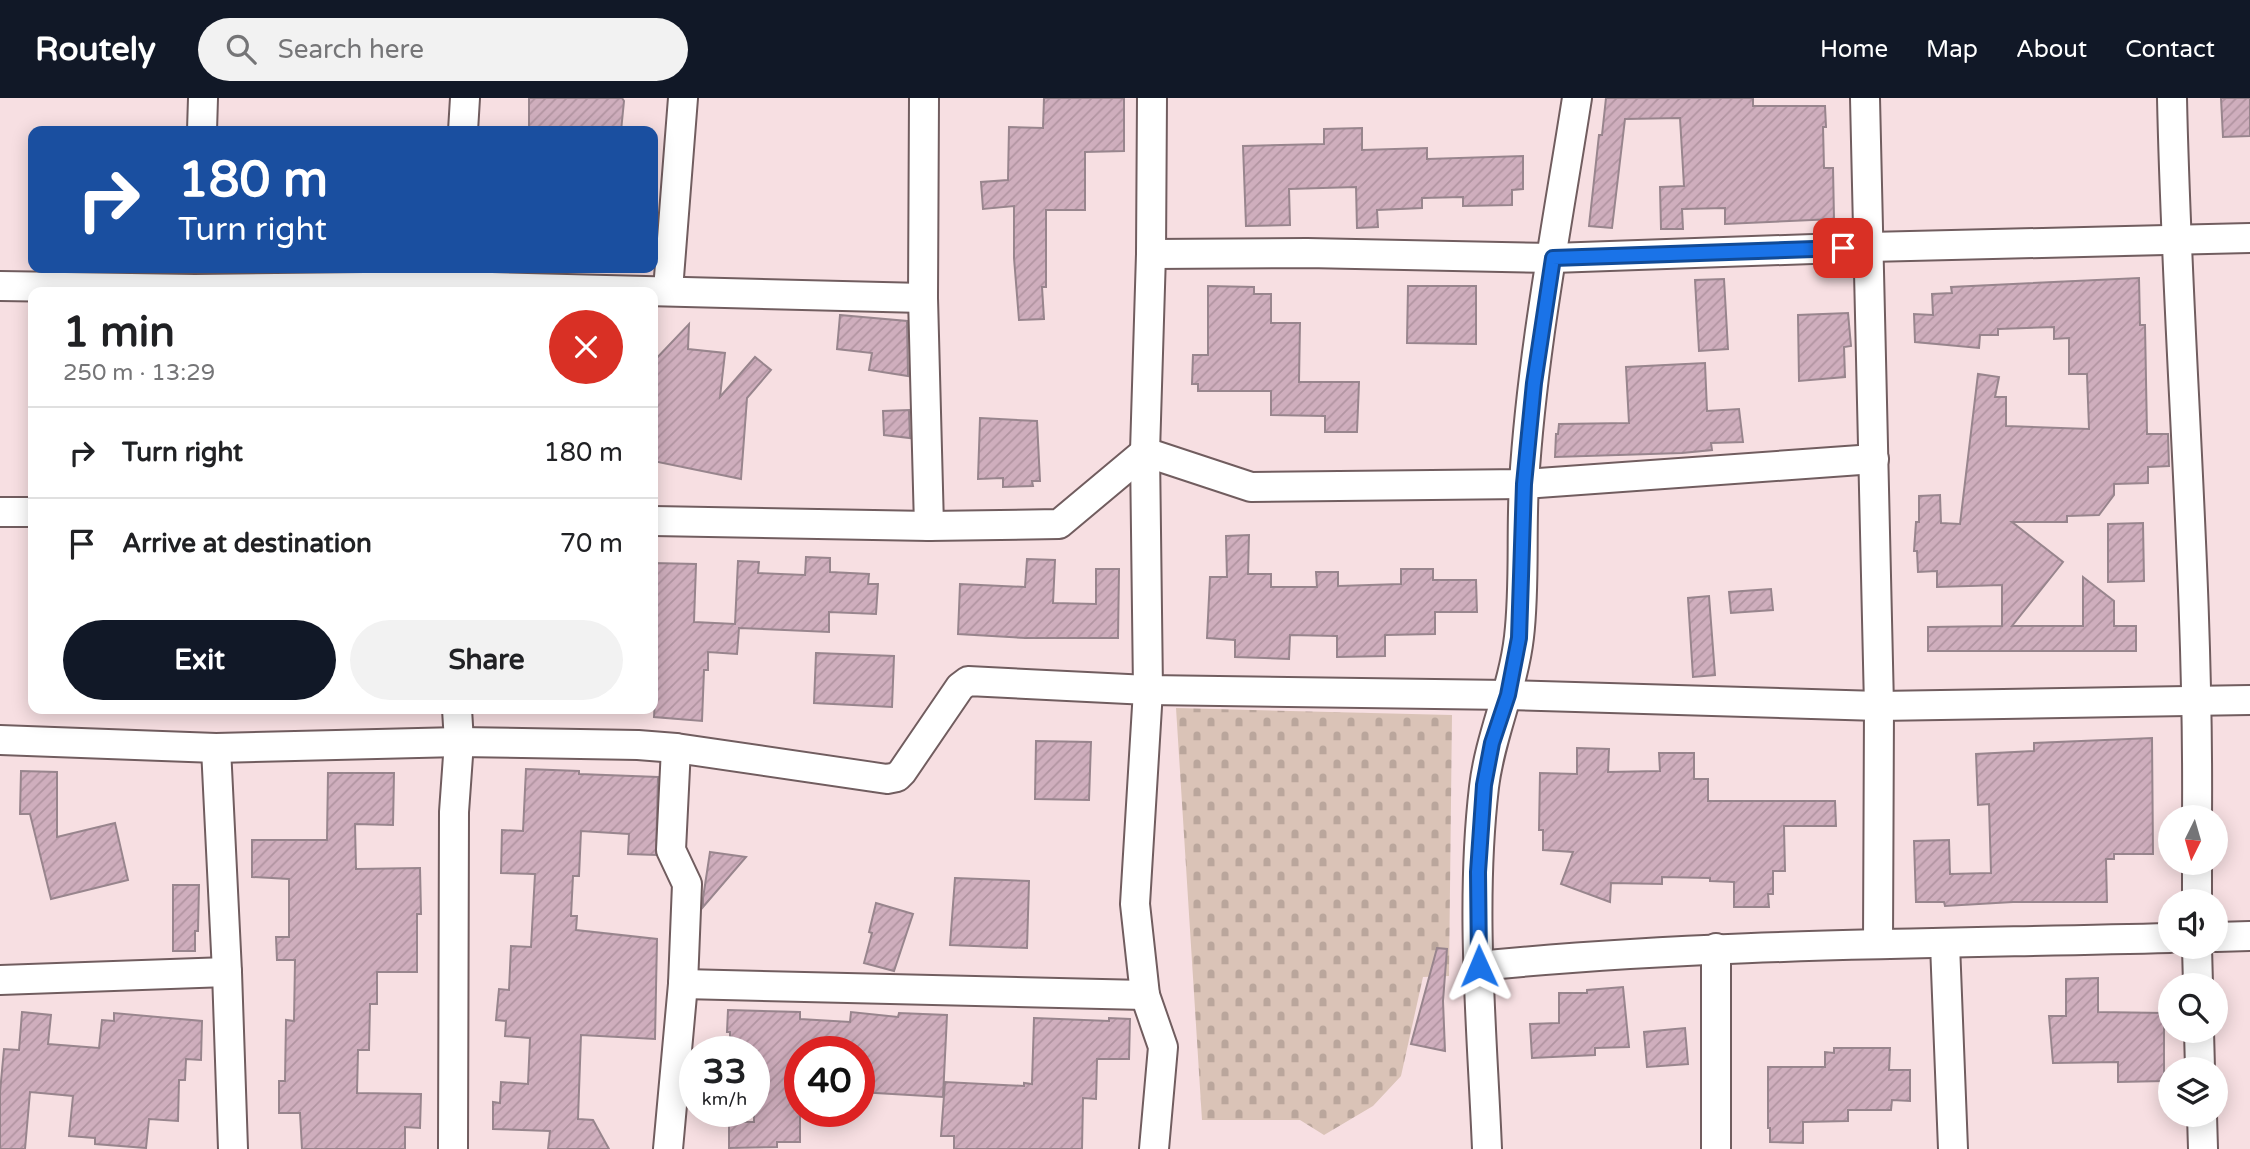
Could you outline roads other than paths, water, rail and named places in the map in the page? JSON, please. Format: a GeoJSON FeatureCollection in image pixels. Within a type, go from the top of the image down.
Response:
{"type":"FeatureCollection","features":[{"type":"Feature","properties":{"kind":"street"},"geometry":{"type":"LineString","coordinates":[[202,126],[203,98]]}},
{"type":"Feature","properties":{"kind":"street"},"geometry":{"type":"LineString","coordinates":[[463,126],[465,98]]}},
{"type":"Feature","properties":{"kind":"street"},"geometry":{"type":"LineString","coordinates":[[668,290],[683,98]]}},
{"type":"Feature","properties":{"kind":"street"},"geometry":{"type":"LineString","coordinates":[[925,98],[923,298],[929,526]]}},
{"type":"Feature","properties":{"kind":"street"},"geometry":{"type":"LineString","coordinates":[[1152,98],[1145,452],[1148,690],[1135,904],[1145,995],[1163,1047],[1154,1149]]}},
{"type":"Feature","properties":{"kind":"street"},"geometry":{"type":"LineString","coordinates":[[1486,1149],[1478,872],[1484,785],[1492,743],[1508,695],[1519,638],[1524,484],[1534,383],[1577,98]]}},
{"type":"Feature","properties":{"kind":"street"},"geometry":{"type":"LineString","coordinates":[[1865,98],[1879,706],[1878,943]]}},
{"type":"Feature","properties":{"kind":"street"},"geometry":{"type":"LineString","coordinates":[[2172,98],[2175,239],[2198,702],[2197,805]]}},
{"type":"Feature","properties":{"kind":"street"},"geometry":{"type":"LineString","coordinates":[[1151,254],[1307,253],[1553,258],[2250,238]]}},
{"type":"Feature","properties":{"kind":"street"},"geometry":{"type":"LineString","coordinates":[[0,286],[196,279],[454,282],[588,287]]}},
{"type":"Feature","properties":{"kind":"street"},"geometry":{"type":"LineString","coordinates":[[658,290],[923,298]]}},
{"type":"Feature","properties":{"kind":"street"},"geometry":{"type":"LineString","coordinates":[[1145,452],[1251,487],[1524,484],[1874,459]]}},
{"type":"Feature","properties":{"kind":"street"},"geometry":{"type":"LineString","coordinates":[[658,521],[929,526],[1059,524],[1145,452]]}},
{"type":"Feature","properties":{"kind":"street"},"geometry":{"type":"LineString","coordinates":[[0,512],[28,512]]}},
{"type":"Feature","properties":{"kind":"street"},"geometry":{"type":"LineString","coordinates":[[0,740],[216,748],[459,742],[638,745],[676,748],[887,779],[897,777],[902,772],[960,687],[968,681],[1148,690],[1508,695],[1879,706],[2250,700]]}},
{"type":"Feature","properties":{"kind":"street"},"geometry":{"type":"LineString","coordinates":[[453,1149],[454,812],[459,742],[457,714]]}},
{"type":"Feature","properties":{"kind":"street"},"geometry":{"type":"LineString","coordinates":[[216,748],[233,1149]]}},
{"type":"Feature","properties":{"kind":"street"},"geometry":{"type":"LineString","coordinates":[[668,1149],[683,984],[687,884],[671,850],[676,748]]}},
{"type":"Feature","properties":{"kind":"street"},"geometry":{"type":"LineString","coordinates":[[2228,937],[2250,936]]}},
{"type":"Feature","properties":{"kind":"street"},"geometry":{"type":"LineString","coordinates":[[1479,966],[1593,955],[1716,948],[2158,938]]}},
{"type":"Feature","properties":{"kind":"street"},"geometry":{"type":"LineString","coordinates":[[1945,944],[1953,1149]]}},
{"type":"Feature","properties":{"kind":"street"},"geometry":{"type":"LineString","coordinates":[[1716,948],[1716,1149]]}},
{"type":"Feature","properties":{"kind":"street"},"geometry":{"type":"LineString","coordinates":[[0,979],[227,972]]}},
{"type":"Feature","properties":{"kind":"street"},"geometry":{"type":"LineString","coordinates":[[683,984],[1145,995]]}},
{"type":"Feature","properties":{"kind":"street"},"geometry":{"type":"LineString","coordinates":[[2202,1127],[2203,1149]]}}]}
